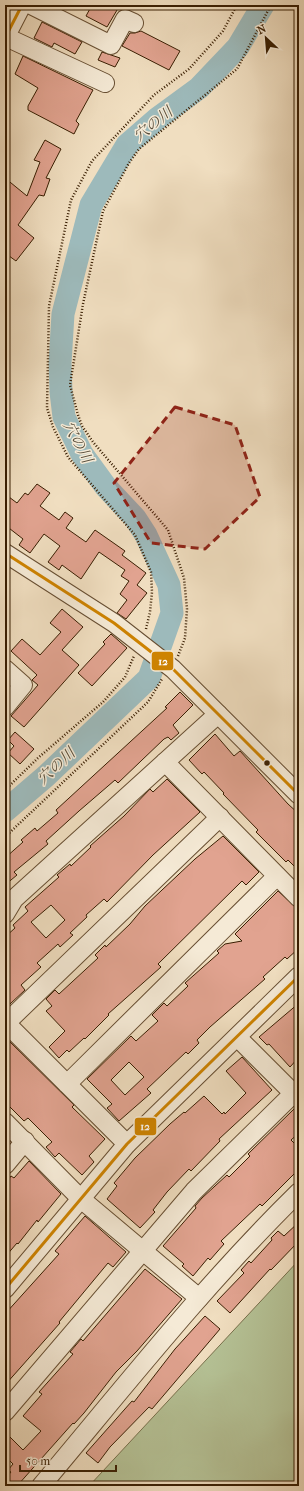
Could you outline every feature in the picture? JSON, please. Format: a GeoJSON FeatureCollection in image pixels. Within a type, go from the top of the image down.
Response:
{"type":"FeatureCollection","features":[{"type":"Feature","properties":{"kind":"street"},"geometry":{"type":"LineString","coordinates":[[22,5],[7,31],[105,84]]}},
{"type":"Feature","properties":{"kind":"street"},"geometry":{"type":"LineString","coordinates":[[31,5],[111,45],[125,19],[134,23]]}},
{"type":"Feature","properties":{"kind":"street"},"geometry":{"type":"LineString","coordinates":[[5,553],[114,623],[173,669],[299,795]]}},
{"type":"Feature","properties":{"kind":"street"},"geometry":{"type":"LineString","coordinates":[[5,669],[23,685],[5,707]]}},
{"type":"Feature","properties":{"kind":"street"},"geometry":{"type":"LineString","coordinates":[[5,914],[14,899],[218,714]]}},
{"type":"Feature","properties":{"kind":"street"},"geometry":{"type":"LineString","coordinates":[[165,762],[299,898]]}},
{"type":"Feature","properties":{"kind":"street"},"geometry":{"type":"LineString","coordinates":[[127,1144],[6,1023],[220,817]]}},
{"type":"Feature","properties":{"kind":"street"},"geometry":{"type":"LineString","coordinates":[[67,1084],[277,876]]}},
{"type":"Feature","properties":{"kind":"street"},"geometry":{"type":"LineString","coordinates":[[5,1289],[127,1144],[299,976]]}},
{"type":"Feature","properties":{"kind":"street"},"geometry":{"type":"LineString","coordinates":[[5,1412],[194,1191],[297,1093],[237,1037]]}},
{"type":"Feature","properties":{"kind":"street"},"geometry":{"type":"LineString","coordinates":[[5,1122],[81,1198],[199,1298]]}},
{"type":"Feature","properties":{"kind":"street"},"geometry":{"type":"LineString","coordinates":[[5,1165],[25,1141]]}},
{"type":"Feature","properties":{"kind":"street"},"geometry":{"type":"LineString","coordinates":[[40,1486],[199,1298],[266,1225],[299,1192]]}},
{"type":"Feature","properties":{"kind":"path"},"geometry":{"type":"LineString","coordinates":[[5,790],[38,758],[103,702],[125,677],[142,645],[150,612],[152,592],[151,572],[135,535],[68,457],[53,426],[47,408],[49,306],[71,200],[92,161],[154,95],[189,69],[223,31],[237,5]]}},
{"type":"Feature","properties":{"kind":"path"},"geometry":{"type":"LineString","coordinates":[[5,836],[148,702],[159,683],[173,669],[185,638],[187,609],[184,578],[177,553],[168,530],[93,442],[82,426],[73,401],[70,385],[83,304],[103,211],[129,163],[140,149],[237,69],[271,5]]}},
{"type":"Feature","properties":{"kind":"highlighted area"},"geometry":{"type":"Polygon","coordinates":[[[175,407],[235,425],[260,497],[205,549],[151,543],[114,483],[175,407]]]}},
{"type":"Feature","properties":{"kind":"green space"},"geometry":{"type":"Polygon","coordinates":[[[299,1260],[299,1486],[89,1486],[299,1260]]]}},
{"type":"Feature","properties":{"kind":"building"},"geometry":{"type":"Polygon","coordinates":[[[92,5],[120,5],[107,27],[86,16],[92,5]]]}},
{"type":"Feature","properties":{"kind":"building"},"geometry":{"type":"Polygon","coordinates":[[[42,22],[82,42],[75,54],[54,43],[52,47],[34,38],[42,22]]]}},
{"type":"Feature","properties":{"kind":"building"},"geometry":{"type":"Polygon","coordinates":[[[141,31],[180,51],[169,70],[122,46],[130,33],[141,31]]]}},
{"type":"Feature","properties":{"kind":"building"},"geometry":{"type":"Polygon","coordinates":[[[102,52],[120,58],[115,67],[98,60],[102,52]]]}},
{"type":"Feature","properties":{"kind":"building"},"geometry":{"type":"Polygon","coordinates":[[[23,56],[93,90],[76,121],[79,124],[74,134],[28,110],[28,106],[38,88],[15,74],[23,56]]]}},
{"type":"Feature","properties":{"kind":"building"},"geometry":{"type":"Polygon","coordinates":[[[45,140],[61,149],[46,178],[50,179],[44,196],[39,195],[18,225],[34,238],[16,261],[5,253],[5,178],[27,196],[40,162],[34,160],[45,140]]]}},
{"type":"Feature","properties":{"kind":"building"},"geometry":{"type":"Polygon","coordinates":[[[37,484],[50,493],[40,506],[59,520],[65,512],[73,518],[66,528],[86,542],[95,530],[125,551],[122,555],[146,573],[137,585],[147,593],[126,619],[117,613],[127,600],[120,594],[129,581],[121,576],[125,570],[99,552],[81,579],[62,565],[59,570],[48,562],[60,546],[44,534],[30,553],[19,545],[23,539],[5,525],[5,494],[17,503],[25,493],[28,495],[37,484]]]}},
{"type":"Feature","properties":{"kind":"building"},"geometry":{"type":"Polygon","coordinates":[[[62,609],[83,627],[62,650],[79,665],[24,727],[11,716],[38,685],[32,680],[37,675],[11,651],[22,639],[40,655],[61,632],[50,623],[62,609]]]}},
{"type":"Feature","properties":{"kind":"building"},"geometry":{"type":"Polygon","coordinates":[[[111,634],[127,648],[92,686],[78,673],[105,644],[103,642],[111,634]]]}},
{"type":"Feature","properties":{"kind":"building"},"geometry":{"type":"Polygon","coordinates":[[[180,692],[193,705],[173,725],[179,733],[171,740],[168,737],[164,739],[118,783],[115,780],[79,811],[46,841],[48,844],[14,872],[17,875],[5,885],[5,858],[23,842],[21,840],[35,828],[37,831],[58,813],[56,810],[167,708],[165,707],[180,692]]]}},
{"type":"Feature","properties":{"kind":"building"},"geometry":{"type":"Polygon","coordinates":[[[15,732],[34,749],[20,764],[8,753],[14,746],[8,740],[15,732]]]}},
{"type":"Feature","properties":{"kind":"building"},"geometry":{"type":"Polygon","coordinates":[[[215,734],[234,756],[240,751],[299,814],[299,871],[288,860],[286,862],[256,832],[258,830],[223,794],[224,793],[204,772],[202,774],[189,760],[215,734]]]}},
{"type":"Feature","properties":{"kind":"building"},"geometry":{"type":"Polygon","coordinates":[[[167,779],[200,812],[153,855],[107,902],[104,899],[86,915],[87,917],[70,933],[73,935],[60,947],[58,944],[37,963],[41,967],[21,985],[25,990],[10,1004],[5,998],[5,937],[15,928],[13,925],[28,911],[25,907],[59,877],[57,875],[70,864],[71,866],[91,847],[90,846],[124,816],[150,789],[153,792],[167,779]],[[51,905],[31,922],[46,938],[65,920],[51,905]]]}},
{"type":"Feature","properties":{"kind":"building"},"geometry":{"type":"Polygon","coordinates":[[[223,836],[259,872],[246,885],[242,881],[158,964],[161,967],[108,1014],[109,1015],[85,1039],[84,1038],[69,1052],[67,1050],[59,1058],[49,1047],[65,1031],[46,1011],[52,1006],[46,999],[55,990],[59,994],[98,958],[95,955],[105,945],[106,947],[130,924],[145,906],[195,859],[223,836]]]}},
{"type":"Feature","properties":{"kind":"building"},"geometry":{"type":"Polygon","coordinates":[[[278,891],[299,910],[299,948],[287,959],[285,957],[263,977],[265,979],[210,1027],[197,1040],[199,1043],[188,1054],[186,1052],[147,1089],[151,1093],[119,1121],[107,1108],[112,1104],[87,1079],[131,1036],[136,1041],[158,1021],[152,1015],[164,1003],[167,1006],[188,986],[185,983],[219,953],[217,951],[225,944],[242,941],[235,934],[278,891]],[[129,1062],[111,1080],[125,1095],[144,1077],[129,1062]]]}},
{"type":"Feature","properties":{"kind":"building"},"geometry":{"type":"Polygon","coordinates":[[[299,1003],[299,1057],[290,1067],[269,1044],[267,1045],[259,1037],[299,1003]]]}},
{"type":"Feature","properties":{"kind":"building"},"geometry":{"type":"Polygon","coordinates":[[[5,1037],[74,1105],[72,1107],[105,1139],[89,1156],[94,1162],[82,1175],[59,1153],[55,1157],[46,1147],[52,1142],[28,1118],[24,1121],[5,1102],[5,1037]]]}},
{"type":"Feature","properties":{"kind":"building"},"geometry":{"type":"Polygon","coordinates":[[[242,1057],[272,1090],[219,1139],[220,1141],[191,1171],[189,1169],[167,1192],[153,1210],[155,1212],[140,1228],[107,1199],[117,1186],[114,1183],[135,1158],[170,1124],[204,1096],[222,1114],[224,1112],[225,1114],[246,1093],[226,1071],[242,1057]]]}},
{"type":"Feature","properties":{"kind":"building"},"geometry":{"type":"Polygon","coordinates":[[[295,1108],[299,1109],[299,1133],[291,1140],[299,1148],[299,1169],[262,1206],[260,1204],[221,1241],[224,1244],[210,1260],[208,1258],[193,1276],[182,1266],[184,1264],[163,1246],[196,1208],[195,1206],[202,1198],[227,1175],[229,1177],[250,1156],[248,1154],[295,1108]]]}},
{"type":"Feature","properties":{"kind":"building"},"geometry":{"type":"Polygon","coordinates":[[[29,1161],[61,1194],[38,1222],[37,1220],[18,1244],[17,1243],[5,1257],[5,1184],[11,1176],[14,1178],[29,1161]]]}},
{"type":"Feature","properties":{"kind":"building"},"geometry":{"type":"Polygon","coordinates":[[[85,1216],[126,1252],[113,1267],[108,1263],[59,1322],[60,1323],[5,1385],[5,1314],[59,1254],[55,1251],[85,1216]]]}},
{"type":"Feature","properties":{"kind":"building"},"geometry":{"type":"Polygon","coordinates":[[[299,1222],[299,1241],[271,1270],[270,1269],[230,1313],[217,1301],[244,1273],[241,1270],[249,1261],[251,1263],[272,1240],[271,1238],[278,1231],[284,1236],[299,1222]]]}},
{"type":"Feature","properties":{"kind":"building"},"geometry":{"type":"Polygon","coordinates":[[[145,1269],[182,1299],[137,1351],[116,1372],[84,1413],[74,1424],[73,1423],[17,1486],[5,1486],[5,1479],[11,1472],[8,1470],[13,1464],[5,1456],[5,1432],[23,1450],[41,1431],[23,1416],[42,1394],[39,1392],[73,1354],[70,1352],[81,1339],[83,1341],[145,1269]]]}},
{"type":"Feature","properties":{"kind":"building"},"geometry":{"type":"Polygon","coordinates":[[[205,1316],[220,1329],[152,1409],[149,1407],[110,1447],[98,1463],[86,1453],[132,1401],[134,1402],[175,1349],[205,1316]]]}},
{"type":"Feature","properties":{"kind":"waterway","name":"穴の川"},"geometry":{"type":"LineString","coordinates":[[5,811],[46,776],[149,678],[172,613],[169,585],[146,535],[135,518],[106,487],[82,454],[64,417],[60,363],[63,314],[91,205],[127,145],[158,118],[199,88],[238,47],[263,5]]}},
{"type":"Feature","properties":{"kind":"transit line","name":"12"},"geometry":{"type":"LineString","coordinates":[[5,38],[22,5]]}},
{"type":"Feature","properties":{"kind":"transit line","name":"12"},"geometry":{"type":"LineString","coordinates":[[5,553],[114,623],[173,669],[299,795]]}},
{"type":"Feature","properties":{"kind":"transit line","name":"12"},"geometry":{"type":"LineString","coordinates":[[5,1289],[127,1144],[299,976]]}}]}
